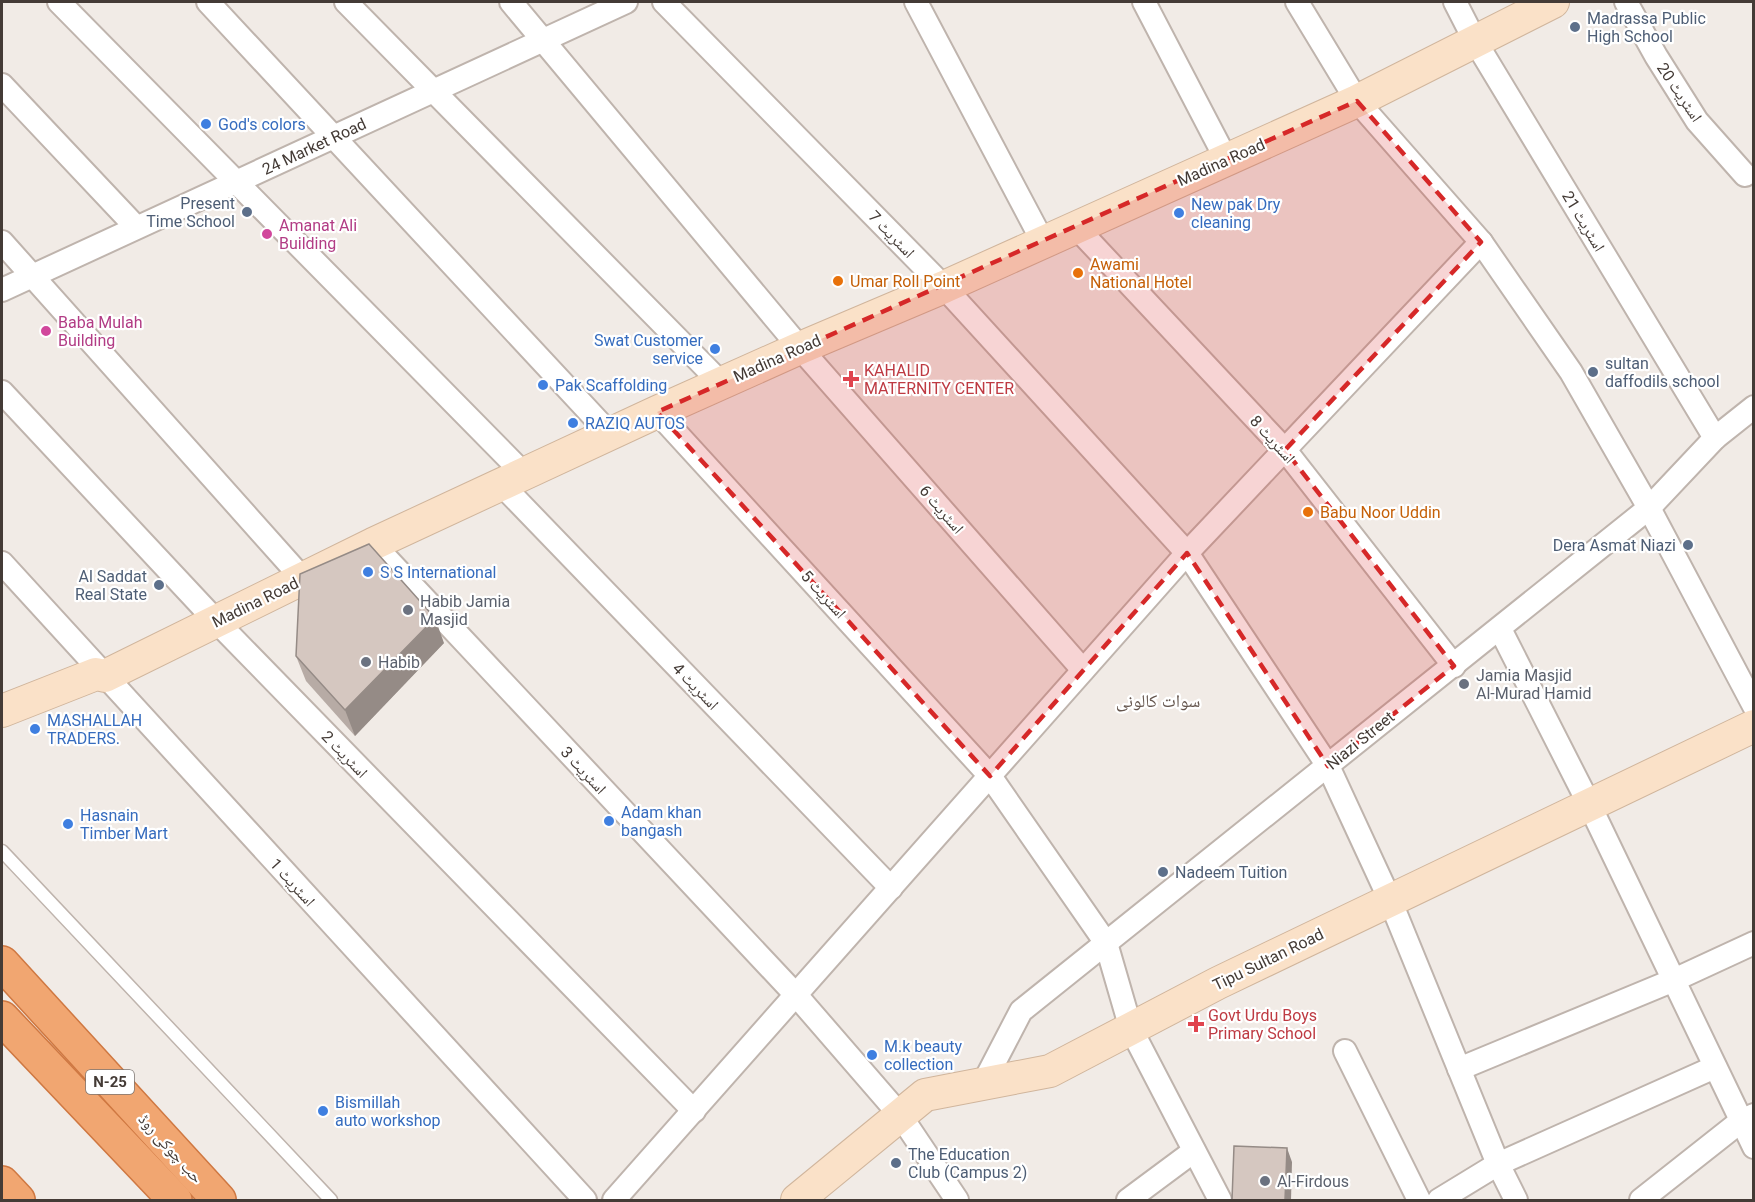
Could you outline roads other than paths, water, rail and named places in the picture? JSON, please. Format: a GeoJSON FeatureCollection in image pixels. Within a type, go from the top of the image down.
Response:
{"type":"FeatureCollection","features":[{"type":"Feature","properties":{"kind":"highway","name":"حب چوکی روڈ"},"geometry":{"type":"LineString","coordinates":[[2,963],[219,1200]]}},
{"type":"Feature","properties":{"kind":"highway","name":"حب چوکی روڈ"},"geometry":{"type":"LineString","coordinates":[[2,1018],[175,1200]]}},
{"type":"Feature","properties":{"kind":"highway"},"geometry":{"type":"LineString","coordinates":[[2,1183],[18,1200]]}},
{"type":"Feature","properties":{"kind":"street","name":"اسٹریٹ 4"},"geometry":{"type":"LineString","coordinates":[[59,2],[237,182],[891,888]]}},
{"type":"Feature","properties":{"kind":"street"},"geometry":{"type":"LineString","coordinates":[[208,2],[610,434]]}},
{"type":"Feature","properties":{"kind":"street"},"geometry":{"type":"LineString","coordinates":[[346,2],[721,383]]}},
{"type":"Feature","properties":{"kind":"street","name":"اسٹریٹ 6"},"geometry":{"type":"LineString","coordinates":[[511,2],[800,348],[1083,670]]}},
{"type":"Feature","properties":{"kind":"street","name":"24 Market Road"},"geometry":{"type":"LineString","coordinates":[[2,290],[626,2]]}},
{"type":"Feature","properties":{"kind":"street","name":"اسٹریٹ 7"},"geometry":{"type":"LineString","coordinates":[[664,2],[944,287],[1187,553],[1328,766],[1390,900],[1498,1164],[1516,1200]]}},
{"type":"Feature","properties":{"kind":"street"},"geometry":{"type":"LineString","coordinates":[[916,2],[1042,242]]}},
{"type":"Feature","properties":{"kind":"street"},"geometry":{"type":"LineString","coordinates":[[1144,2],[1226,159]]}},
{"type":"Feature","properties":{"kind":"street"},"geometry":{"type":"LineString","coordinates":[[1297,2],[1357,101],[1481,242],[1571,372],[1648,508],[1754,706]]}},
{"type":"Feature","properties":{"kind":"street","name":"اسٹریٹ 21"},"geometry":{"type":"LineString","coordinates":[[1455,2],[1475,41],[1715,438]]}},
{"type":"Feature","properties":{"kind":"street","name":"Madina Road"},"geometry":{"type":"LineString","coordinates":[[2,711],[96,674],[105,676],[373,544],[657,412],[944,287],[1357,101],[1553,2]]}},
{"type":"Feature","properties":{"kind":"street","name":"اسٹریٹ 20"},"geometry":{"type":"LineString","coordinates":[[1626,2],[1656,57],[1697,121],[1745,175]]}},
{"type":"Feature","properties":{"kind":"street"},"geometry":{"type":"LineString","coordinates":[[2,85],[136,227]]}},
{"type":"Feature","properties":{"kind":"street","name":"اسٹریٹ 8"},"geometry":{"type":"LineString","coordinates":[[1076,227],[1285,450],[1454,666]]}},
{"type":"Feature","properties":{"kind":"street"},"geometry":{"type":"LineString","coordinates":[[2,242],[303,579]]}},
{"type":"Feature","properties":{"kind":"street"},"geometry":{"type":"LineString","coordinates":[[614,1200],[1187,553],[1481,242]]}},
{"type":"Feature","properties":{"kind":"street","name":"اسٹریٹ 2"},"geometry":{"type":"LineString","coordinates":[[2,392],[216,621],[694,1111]]}},
{"type":"Feature","properties":{"kind":"street","name":"Niazi Street"},"geometry":{"type":"LineString","coordinates":[[983,1084],[1021,1011],[1454,666],[1648,508],[1715,438],[1754,407]]}},
{"type":"Feature","properties":{"kind":"street","name":"اسٹریٹ 5"},"geometry":{"type":"LineString","coordinates":[[657,412],[990,776],[1106,943],[1131,1029],[1220,1200]]}},
{"type":"Feature","properties":{"kind":"street","name":"اسٹریٹ 3"},"geometry":{"type":"LineString","coordinates":[[373,544],[796,995],[900,1115],[957,1200]]}},
{"type":"Feature","properties":{"kind":"street","name":"اسٹریٹ 1"},"geometry":{"type":"LineString","coordinates":[[2,563],[585,1200]]}},
{"type":"Feature","properties":{"kind":"street"},"geometry":{"type":"LineString","coordinates":[[1500,629],[1589,804],[1715,1067],[1747,1118],[1754,1147]]}},
{"type":"Feature","properties":{"kind":"street","name":"Tipu Sultan Road"},"geometry":{"type":"LineString","coordinates":[[796,1200],[925,1095],[1050,1071],[1218,983],[1754,726]]}},
{"type":"Feature","properties":{"kind":"street"},"geometry":{"type":"LineString","coordinates":[[1459,1069],[1674,980],[1754,943]]}},
{"type":"Feature","properties":{"kind":"street"},"geometry":{"type":"LineString","coordinates":[[1345,1051],[1419,1200]]}},
{"type":"Feature","properties":{"kind":"street"},"geometry":{"type":"LineString","coordinates":[[1439,1200],[1498,1164],[1715,1067]]}},
{"type":"Feature","properties":{"kind":"street"},"geometry":{"type":"LineString","coordinates":[[1641,1200],[1747,1118]]}},
{"type":"Feature","properties":{"kind":"street"},"geometry":{"type":"LineString","coordinates":[[1128,1200],[1194,1151]]}},
{"type":"Feature","properties":{"kind":"lane"},"geometry":{"type":"LineString","coordinates":[[2,851],[331,1200]]}},
{"type":"Feature","properties":{"kind":"place","name":"Madrassa Public High School"},"geometry":{"type":"Point","coordinates":[1575,27]}},
{"type":"Feature","properties":{"kind":"place","name":"God's colors"},"geometry":{"type":"Point","coordinates":[206,124]}},
{"type":"Feature","properties":{"kind":"place","name":"Present Time School"},"geometry":{"type":"Point","coordinates":[247,212]}},
{"type":"Feature","properties":{"kind":"place","name":"New pak Dry cleaning"},"geometry":{"type":"Point","coordinates":[1179,213]}},
{"type":"Feature","properties":{"kind":"place","name":"Amanat Ali Building"},"geometry":{"type":"Point","coordinates":[267,234]}},
{"type":"Feature","properties":{"kind":"place","name":"Awami National Hotel"},"geometry":{"type":"Point","coordinates":[1078,273]}},
{"type":"Feature","properties":{"kind":"place","name":"Umar Roll Point"},"geometry":{"type":"Point","coordinates":[838,281]}},
{"type":"Feature","properties":{"kind":"place","name":"Baba Mulah Building"},"geometry":{"type":"Point","coordinates":[46,331]}},
{"type":"Feature","properties":{"kind":"place","name":"Swat Customer service"},"geometry":{"type":"Point","coordinates":[715,349]}},
{"type":"Feature","properties":{"kind":"place","name":"sultan daffodils school"},"geometry":{"type":"Point","coordinates":[1593,372]}},
{"type":"Feature","properties":{"kind":"place","name":"KAHALID MATERNITY CENTER"},"geometry":{"type":"Point","coordinates":[851,379]}},
{"type":"Feature","properties":{"kind":"place","name":"Pak Scaffolding"},"geometry":{"type":"Point","coordinates":[543,385]}},
{"type":"Feature","properties":{"kind":"place","name":"RAZIQ AUTOS"},"geometry":{"type":"Point","coordinates":[573,423]}},
{"type":"Feature","properties":{"kind":"place","name":"Babu Noor Uddin"},"geometry":{"type":"Point","coordinates":[1308,512]}},
{"type":"Feature","properties":{"kind":"place","name":"Dera Asmat Niazi"},"geometry":{"type":"Point","coordinates":[1688,545]}},
{"type":"Feature","properties":{"kind":"place","name":"S S International"},"geometry":{"type":"Point","coordinates":[368,572]}},
{"type":"Feature","properties":{"kind":"place","name":"Al Saddat Real State"},"geometry":{"type":"Point","coordinates":[159,585]}},
{"type":"Feature","properties":{"kind":"place","name":"Habib Jamia Masjid"},"geometry":{"type":"Point","coordinates":[408,610]}},
{"type":"Feature","properties":{"kind":"place","name":"Habib"},"geometry":{"type":"Point","coordinates":[366,662]}},
{"type":"Feature","properties":{"kind":"place","name":"Jamia Masjid Al-Murad Hamid"},"geometry":{"type":"Point","coordinates":[1464,684]}},
{"type":"Feature","properties":{"kind":"place","name":"MASHALLAH TRADERS."},"geometry":{"type":"Point","coordinates":[35,729]}},
{"type":"Feature","properties":{"kind":"place","name":"Adam khan bangash"},"geometry":{"type":"Point","coordinates":[609,821]}},
{"type":"Feature","properties":{"kind":"place","name":"Hasnain Timber Mart"},"geometry":{"type":"Point","coordinates":[68,824]}},
{"type":"Feature","properties":{"kind":"place","name":"Nadeem Tuition"},"geometry":{"type":"Point","coordinates":[1163,872]}},
{"type":"Feature","properties":{"kind":"place","name":"Govt Urdu Boys Primary School"},"geometry":{"type":"Point","coordinates":[1196,1024]}},
{"type":"Feature","properties":{"kind":"place","name":"M.k beauty collection"},"geometry":{"type":"Point","coordinates":[872,1055]}},
{"type":"Feature","properties":{"kind":"place","name":"Bismillah auto workshop"},"geometry":{"type":"Point","coordinates":[323,1111]}},
{"type":"Feature","properties":{"kind":"place","name":"The Education Club (Campus 2)"},"geometry":{"type":"Point","coordinates":[896,1163]}},
{"type":"Feature","properties":{"kind":"place","name":"Al-Firdous"},"geometry":{"type":"Point","coordinates":[1265,1181]}},
{"type":"Feature","properties":{"kind":"district","name":"سوات کالونی"},"geometry":{"type":"Point","coordinates":[1158,701]}}]}
